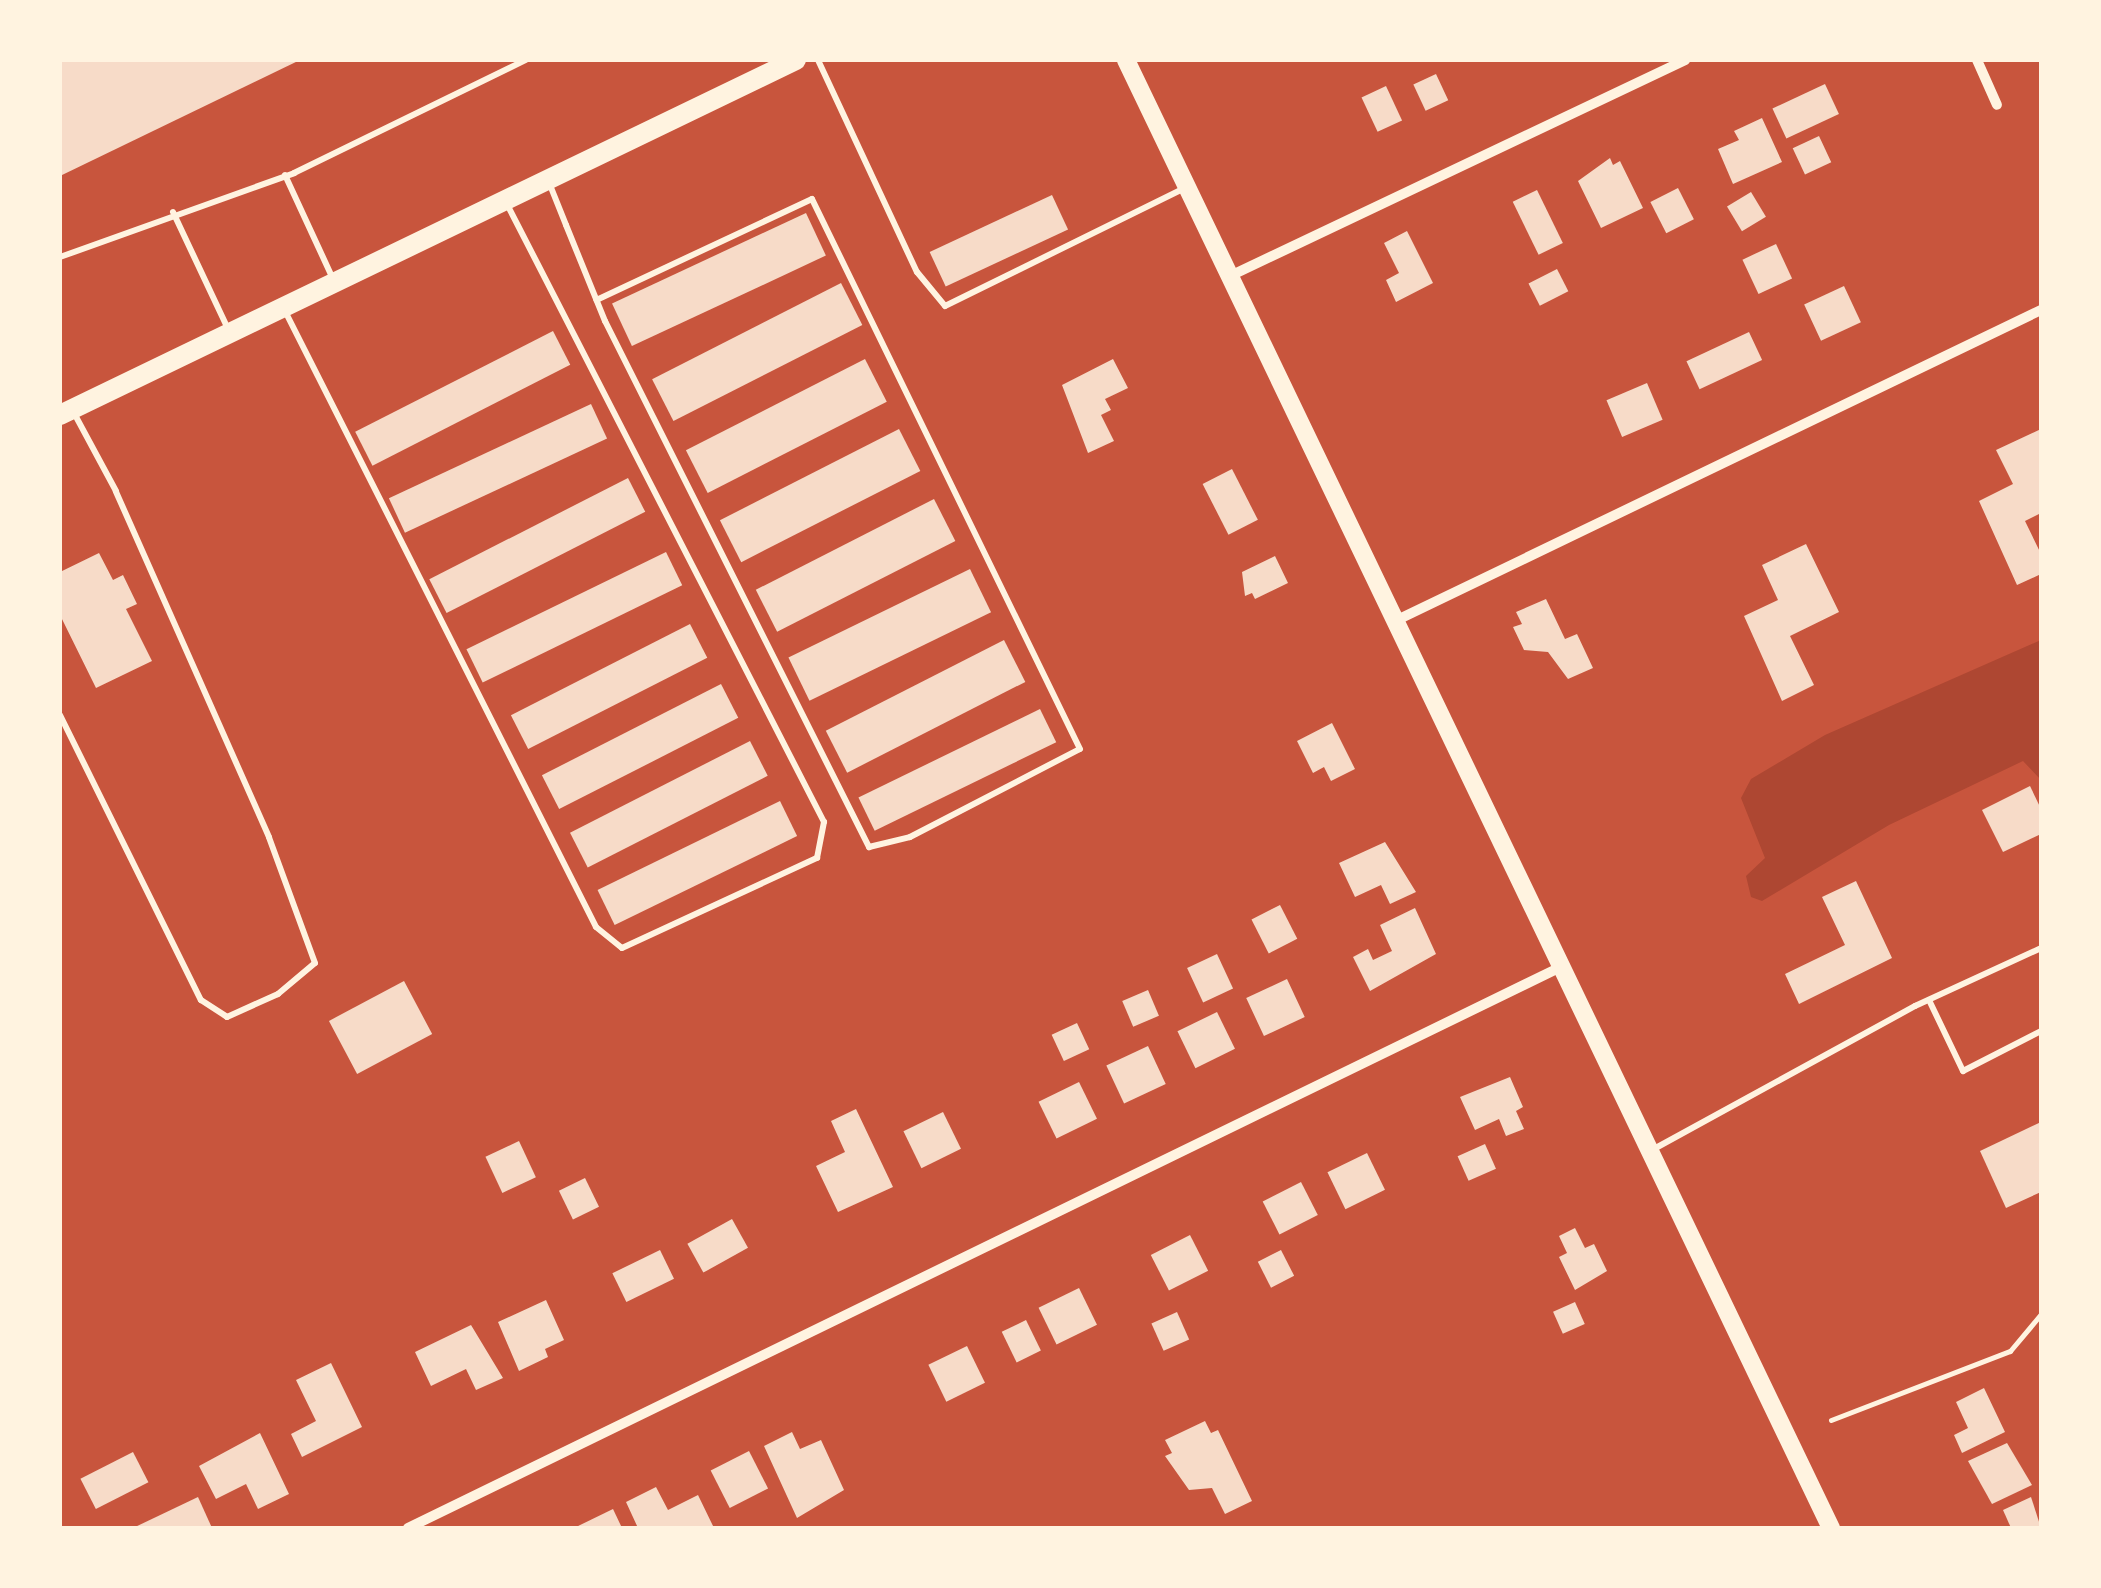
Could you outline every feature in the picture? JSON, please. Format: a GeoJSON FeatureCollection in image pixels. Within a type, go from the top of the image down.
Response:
{"type":"FeatureCollection","features":[{"type":"Feature","properties":{"kind":"main road"},"geometry":{"type":"LineString","coordinates":[[66,413],[284,310],[767,66],[796,60]]}},
{"type":"Feature","properties":{"kind":"street"},"geometry":{"type":"LineString","coordinates":[[1126,60],[1831,1528]]}},
{"type":"Feature","properties":{"kind":"street"},"geometry":{"type":"LineString","coordinates":[[1230,276],[1685,60]]}},
{"type":"Feature","properties":{"kind":"street"},"geometry":{"type":"LineString","coordinates":[[1977,60],[1997,104]]}},
{"type":"Feature","properties":{"kind":"street"},"geometry":{"type":"LineString","coordinates":[[1396,621],[2041,310]]}},
{"type":"Feature","properties":{"kind":"street"},"geometry":{"type":"LineString","coordinates":[[408,1528],[1561,967]]}},
{"type":"Feature","properties":{"kind":"lane"},"geometry":{"type":"LineString","coordinates":[[60,257],[173,212],[286,175],[526,60]]}},
{"type":"Feature","properties":{"kind":"lane"},"geometry":{"type":"LineString","coordinates":[[818,60],[916,272],[945,306],[1188,187]]}},
{"type":"Feature","properties":{"kind":"lane"},"geometry":{"type":"LineString","coordinates":[[286,175],[336,284]]}},
{"type":"Feature","properties":{"kind":"lane"},"geometry":{"type":"LineString","coordinates":[[548,179],[596,300],[869,847],[910,837],[1080,749],[812,199],[596,300]]}},
{"type":"Feature","properties":{"kind":"lane"},"geometry":{"type":"LineString","coordinates":[[284,310],[596,927],[622,948],[817,858],[824,822],[505,200]]}},
{"type":"Feature","properties":{"kind":"lane"},"geometry":{"type":"LineString","coordinates":[[173,212],[230,336]]}},
{"type":"Feature","properties":{"kind":"lane"},"geometry":{"type":"LineString","coordinates":[[60,715],[201,1000],[227,1017],[278,994],[315,963],[116,491],[66,413]]}},
{"type":"Feature","properties":{"kind":"lane"},"geometry":{"type":"LineString","coordinates":[[1650,1152],[1929,1000],[2041,948]]}},
{"type":"Feature","properties":{"kind":"lane"},"geometry":{"type":"LineString","coordinates":[[1929,1000],[1963,1071],[2041,1031]]}},
{"type":"Feature","properties":{"kind":"path"},"geometry":{"type":"LineString","coordinates":[[1831,1420],[2010,1351],[2041,1314]]}},
{"type":"Feature","properties":{"kind":"shaded area"},"geometry":{"type":"Polygon","coordinates":[[[2041,640],[2041,780],[2023,761],[1889,825],[1762,901],[1751,897],[1746,876],[1765,858],[1741,798],[1751,779],[1825,735],[2041,640]]]}},
{"type":"Feature","properties":{"kind":"building"},"geometry":{"type":"Polygon","coordinates":[[[60,60],[300,60],[60,176],[60,60]]]}},
{"type":"Feature","properties":{"kind":"building"},"geometry":{"type":"Polygon","coordinates":[[[1436,74],[1448,100],[1426,111],[1413,85],[1436,74]]]}},
{"type":"Feature","properties":{"kind":"building"},"geometry":{"type":"Polygon","coordinates":[[[1825,84],[1839,114],[1786,138],[1772,109],[1825,84]]]}},
{"type":"Feature","properties":{"kind":"building"},"geometry":{"type":"Polygon","coordinates":[[[1386,86],[1402,120],[1378,132],[1362,97],[1386,86]]]}},
{"type":"Feature","properties":{"kind":"building"},"geometry":{"type":"Polygon","coordinates":[[[1762,118],[1782,162],[1733,184],[1718,149],[1739,140],[1734,131],[1762,118]]]}},
{"type":"Feature","properties":{"kind":"building"},"geometry":{"type":"Polygon","coordinates":[[[1819,136],[1831,162],[1805,175],[1793,148],[1819,136]]]}},
{"type":"Feature","properties":{"kind":"building"},"geometry":{"type":"Polygon","coordinates":[[[1610,158],[1613,165],[1620,161],[1643,208],[1601,228],[1578,181],[1610,158]]]}},
{"type":"Feature","properties":{"kind":"building"},"geometry":{"type":"Polygon","coordinates":[[[1678,188],[1694,219],[1666,233],[1650,202],[1678,188]]]}},
{"type":"Feature","properties":{"kind":"building"},"geometry":{"type":"Polygon","coordinates":[[[1537,190],[1563,243],[1539,255],[1513,202],[1537,190]]]}},
{"type":"Feature","properties":{"kind":"building"},"geometry":{"type":"Polygon","coordinates":[[[1751,192],[1766,217],[1742,231],[1727,206],[1751,192]]]}},
{"type":"Feature","properties":{"kind":"building"},"geometry":{"type":"Polygon","coordinates":[[[1052,195],[1068,229],[946,286],[930,252],[1052,195]]]}},
{"type":"Feature","properties":{"kind":"building"},"geometry":{"type":"Polygon","coordinates":[[[806,213],[826,256],[632,346],[612,303],[806,213]]]}},
{"type":"Feature","properties":{"kind":"building"},"geometry":{"type":"Polygon","coordinates":[[[1407,231],[1433,283],[1396,302],[1386,280],[1399,273],[1384,243],[1407,231]]]}},
{"type":"Feature","properties":{"kind":"building"},"geometry":{"type":"Polygon","coordinates":[[[1776,244],[1792,278],[1759,294],[1742,260],[1776,244]]]}},
{"type":"Feature","properties":{"kind":"building"},"geometry":{"type":"Polygon","coordinates":[[[1557,269],[1568,291],[1540,306],[1528,284],[1557,269]]]}},
{"type":"Feature","properties":{"kind":"building"},"geometry":{"type":"Polygon","coordinates":[[[841,283],[862,325],[673,421],[652,379],[841,283]]]}},
{"type":"Feature","properties":{"kind":"building"},"geometry":{"type":"Polygon","coordinates":[[[1844,286],[1861,322],[1821,341],[1804,305],[1844,286]]]}},
{"type":"Feature","properties":{"kind":"building"},"geometry":{"type":"Polygon","coordinates":[[[553,331],[570,365],[372,466],[355,432],[553,331]]]}},
{"type":"Feature","properties":{"kind":"building"},"geometry":{"type":"Polygon","coordinates":[[[1749,332],[1762,360],[1700,389],[1686,361],[1749,332]]]}},
{"type":"Feature","properties":{"kind":"building"},"geometry":{"type":"Polygon","coordinates":[[[865,359],[887,402],[708,493],[686,450],[865,359]]]}},
{"type":"Feature","properties":{"kind":"building"},"geometry":{"type":"Polygon","coordinates":[[[1113,359],[1128,388],[1105,399],[1111,410],[1101,415],[1114,441],[1088,453],[1062,385],[1113,359]]]}},
{"type":"Feature","properties":{"kind":"building"},"geometry":{"type":"Polygon","coordinates":[[[1647,383],[1663,420],[1622,437],[1606,400],[1647,383]]]}},
{"type":"Feature","properties":{"kind":"building"},"geometry":{"type":"Polygon","coordinates":[[[591,404],[607,438],[405,533],[389,498],[591,404]]]}},
{"type":"Feature","properties":{"kind":"building"},"geometry":{"type":"Polygon","coordinates":[[[899,429],[920,471],[741,562],[720,520],[899,429]]]}},
{"type":"Feature","properties":{"kind":"building"},"geometry":{"type":"Polygon","coordinates":[[[2041,429],[2041,513],[2025,521],[2041,554],[2041,574],[2017,585],[1979,501],[2013,484],[1996,450],[2041,429]]]}},
{"type":"Feature","properties":{"kind":"building"},"geometry":{"type":"Polygon","coordinates":[[[1232,469],[1258,520],[1228,535],[1203,484],[1232,469]]]}},
{"type":"Feature","properties":{"kind":"building"},"geometry":{"type":"Polygon","coordinates":[[[628,478],[645,512],[447,613],[429,579],[628,478]]]}},
{"type":"Feature","properties":{"kind":"building"},"geometry":{"type":"Polygon","coordinates":[[[934,499],[955,541],[777,632],[756,590],[934,499]]]}},
{"type":"Feature","properties":{"kind":"building"},"geometry":{"type":"Polygon","coordinates":[[[1806,544],[1839,612],[1790,636],[1814,685],[1782,701],[1744,616],[1778,600],[1762,565],[1806,544]]]}},
{"type":"Feature","properties":{"kind":"building"},"geometry":{"type":"Polygon","coordinates":[[[666,552],[682,585],[483,683],[466,649],[666,552]]]}},
{"type":"Feature","properties":{"kind":"building"},"geometry":{"type":"Polygon","coordinates":[[[99,553],[113,580],[123,575],[137,604],[126,609],[152,661],[96,688],[60,615],[60,572],[99,553]]]}},
{"type":"Feature","properties":{"kind":"building"},"geometry":{"type":"Polygon","coordinates":[[[1275,556],[1288,583],[1255,599],[1252,593],[1245,596],[1242,572],[1275,556]]]}},
{"type":"Feature","properties":{"kind":"building"},"geometry":{"type":"Polygon","coordinates":[[[970,569],[991,612],[809,701],[788,658],[970,569]]]}},
{"type":"Feature","properties":{"kind":"building"},"geometry":{"type":"Polygon","coordinates":[[[1546,599],[1565,639],[1577,634],[1593,668],[1568,679],[1548,652],[1524,650],[1513,627],[1522,624],[1516,612],[1546,599]]]}},
{"type":"Feature","properties":{"kind":"building"},"geometry":{"type":"Polygon","coordinates":[[[690,624],[707,658],[528,749],[511,715],[690,624]]]}},
{"type":"Feature","properties":{"kind":"building"},"geometry":{"type":"Polygon","coordinates":[[[1004,640],[1025,682],[847,773],[826,731],[1004,640]]]}},
{"type":"Feature","properties":{"kind":"building"},"geometry":{"type":"Polygon","coordinates":[[[721,684],[738,718],[559,809],[542,775],[721,684]]]}},
{"type":"Feature","properties":{"kind":"building"},"geometry":{"type":"Polygon","coordinates":[[[1040,709],[1056,742],[875,831],[858,798],[1040,709]]]}},
{"type":"Feature","properties":{"kind":"building"},"geometry":{"type":"Polygon","coordinates":[[[1332,723],[1355,769],[1331,781],[1324,767],[1313,773],[1297,741],[1332,723]]]}},
{"type":"Feature","properties":{"kind":"building"},"geometry":{"type":"Polygon","coordinates":[[[750,741],[768,776],[588,867],[570,833],[750,741]]]}},
{"type":"Feature","properties":{"kind":"building"},"geometry":{"type":"Polygon","coordinates":[[[2030,786],[2041,809],[2041,834],[2003,852],[1982,810],[2030,786]]]}},
{"type":"Feature","properties":{"kind":"building"},"geometry":{"type":"Polygon","coordinates":[[[780,801],[797,836],[615,925],[598,890],[780,801]]]}},
{"type":"Feature","properties":{"kind":"building"},"geometry":{"type":"Polygon","coordinates":[[[1385,842],[1416,892],[1390,904],[1381,885],[1355,897],[1339,863],[1385,842]]]}},
{"type":"Feature","properties":{"kind":"building"},"geometry":{"type":"Polygon","coordinates":[[[1856,881],[1892,958],[1799,1004],[1785,974],[1845,945],[1822,897],[1856,881]]]}},
{"type":"Feature","properties":{"kind":"building"},"geometry":{"type":"Polygon","coordinates":[[[1280,905],[1297,939],[1269,953],[1251,920],[1280,905]]]}},
{"type":"Feature","properties":{"kind":"building"},"geometry":{"type":"Polygon","coordinates":[[[1415,908],[1436,954],[1370,991],[1353,957],[1368,949],[1373,960],[1392,951],[1380,925],[1415,908]]]}},
{"type":"Feature","properties":{"kind":"building"},"geometry":{"type":"Polygon","coordinates":[[[1217,954],[1233,988],[1203,1002],[1187,968],[1217,954]]]}},
{"type":"Feature","properties":{"kind":"building"},"geometry":{"type":"Polygon","coordinates":[[[1287,979],[1305,1017],[1264,1036],[1246,998],[1287,979]]]}},
{"type":"Feature","properties":{"kind":"building"},"geometry":{"type":"Polygon","coordinates":[[[404,981],[432,1034],[357,1074],[329,1021],[404,981]]]}},
{"type":"Feature","properties":{"kind":"building"},"geometry":{"type":"Polygon","coordinates":[[[1148,990],[1159,1016],[1133,1027],[1122,1001],[1148,990]]]}},
{"type":"Feature","properties":{"kind":"building"},"geometry":{"type":"Polygon","coordinates":[[[1217,1012],[1235,1049],[1195,1068],[1177,1031],[1217,1012]]]}},
{"type":"Feature","properties":{"kind":"building"},"geometry":{"type":"Polygon","coordinates":[[[1077,1023],[1089,1049],[1064,1061],[1052,1035],[1077,1023]]]}},
{"type":"Feature","properties":{"kind":"building"},"geometry":{"type":"Polygon","coordinates":[[[1148,1046],[1166,1084],[1124,1104],[1106,1065],[1148,1046]]]}},
{"type":"Feature","properties":{"kind":"building"},"geometry":{"type":"Polygon","coordinates":[[[1510,1077],[1523,1107],[1516,1111],[1524,1129],[1506,1136],[1499,1119],[1475,1130],[1460,1097],[1510,1077]]]}},
{"type":"Feature","properties":{"kind":"building"},"geometry":{"type":"Polygon","coordinates":[[[1079,1082],[1097,1119],[1057,1139],[1039,1102],[1079,1082]]]}},
{"type":"Feature","properties":{"kind":"building"},"geometry":{"type":"Polygon","coordinates":[[[856,1109],[893,1187],[838,1212],[816,1166],[845,1152],[831,1121],[856,1109]]]}},
{"type":"Feature","properties":{"kind":"building"},"geometry":{"type":"Polygon","coordinates":[[[943,1112],[961,1149],[921,1168],[903,1131],[943,1112]]]}},
{"type":"Feature","properties":{"kind":"building"},"geometry":{"type":"Polygon","coordinates":[[[2041,1122],[2041,1192],[2006,1208],[1980,1151],[2041,1122]]]}},
{"type":"Feature","properties":{"kind":"building"},"geometry":{"type":"Polygon","coordinates":[[[519,1141],[536,1177],[502,1193],[485,1157],[519,1141]]]}},
{"type":"Feature","properties":{"kind":"building"},"geometry":{"type":"Polygon","coordinates":[[[1485,1144],[1496,1169],[1469,1181],[1458,1156],[1485,1144]]]}},
{"type":"Feature","properties":{"kind":"building"},"geometry":{"type":"Polygon","coordinates":[[[1367,1153],[1385,1190],[1345,1209],[1327,1172],[1367,1153]]]}},
{"type":"Feature","properties":{"kind":"building"},"geometry":{"type":"Polygon","coordinates":[[[585,1178],[599,1207],[573,1219],[559,1191],[585,1178]]]}},
{"type":"Feature","properties":{"kind":"building"},"geometry":{"type":"Polygon","coordinates":[[[1301,1182],[1318,1215],[1279,1234],[1263,1202],[1301,1182]]]}},
{"type":"Feature","properties":{"kind":"building"},"geometry":{"type":"Polygon","coordinates":[[[732,1219],[748,1248],[703,1273],[687,1244],[732,1219]]]}},
{"type":"Feature","properties":{"kind":"building"},"geometry":{"type":"Polygon","coordinates":[[[1575,1228],[1585,1248],[1594,1244],[1607,1271],[1575,1290],[1559,1257],[1567,1253],[1559,1236],[1575,1228]]]}},
{"type":"Feature","properties":{"kind":"building"},"geometry":{"type":"Polygon","coordinates":[[[1190,1235],[1208,1271],[1169,1291],[1151,1255],[1190,1235]]]}},
{"type":"Feature","properties":{"kind":"building"},"geometry":{"type":"Polygon","coordinates":[[[660,1250],[674,1279],[626,1302],[612,1273],[660,1250]]]}},
{"type":"Feature","properties":{"kind":"building"},"geometry":{"type":"Polygon","coordinates":[[[1281,1250],[1294,1276],[1271,1288],[1258,1262],[1281,1250]]]}},
{"type":"Feature","properties":{"kind":"building"},"geometry":{"type":"Polygon","coordinates":[[[1079,1288],[1097,1325],[1057,1345],[1039,1308],[1079,1288]]]}},
{"type":"Feature","properties":{"kind":"building"},"geometry":{"type":"Polygon","coordinates":[[[546,1300],[564,1340],[545,1349],[548,1357],[519,1371],[498,1322],[546,1300]]]}},
{"type":"Feature","properties":{"kind":"building"},"geometry":{"type":"Polygon","coordinates":[[[1575,1302],[1585,1324],[1563,1334],[1553,1312],[1575,1302]]]}},
{"type":"Feature","properties":{"kind":"building"},"geometry":{"type":"Polygon","coordinates":[[[1177,1312],[1189,1339],[1164,1351],[1151,1323],[1177,1312]]]}},
{"type":"Feature","properties":{"kind":"building"},"geometry":{"type":"Polygon","coordinates":[[[1026,1320],[1041,1351],[1017,1362],[1002,1332],[1026,1320]]]}},
{"type":"Feature","properties":{"kind":"building"},"geometry":{"type":"Polygon","coordinates":[[[471,1325],[503,1378],[476,1390],[466,1369],[431,1386],[415,1352],[471,1325]]]}},
{"type":"Feature","properties":{"kind":"building"},"geometry":{"type":"Polygon","coordinates":[[[967,1346],[985,1383],[946,1402],[928,1365],[967,1346]]]}},
{"type":"Feature","properties":{"kind":"building"},"geometry":{"type":"Polygon","coordinates":[[[331,1363],[362,1427],[302,1457],[291,1434],[316,1421],[296,1380],[331,1363]]]}},
{"type":"Feature","properties":{"kind":"building"},"geometry":{"type":"Polygon","coordinates":[[[1984,1388],[2005,1432],[1962,1453],[1954,1435],[1968,1428],[1956,1402],[1984,1388]]]}},
{"type":"Feature","properties":{"kind":"building"},"geometry":{"type":"Polygon","coordinates":[[[1205,1421],[1211,1433],[1218,1430],[1252,1501],[1225,1514],[1212,1488],[1189,1490],[1165,1456],[1172,1453],[1165,1440],[1205,1421]]]}},
{"type":"Feature","properties":{"kind":"building"},"geometry":{"type":"Polygon","coordinates":[[[792,1432],[800,1449],[821,1440],[844,1490],[797,1518],[764,1446],[792,1432]]]}},
{"type":"Feature","properties":{"kind":"building"},"geometry":{"type":"Polygon","coordinates":[[[260,1433],[289,1494],[258,1509],[246,1484],[216,1499],[199,1466],[260,1433]]]}},
{"type":"Feature","properties":{"kind":"building"},"geometry":{"type":"Polygon","coordinates":[[[2007,1443],[2032,1485],[1992,1504],[1968,1461],[2007,1443]]]}},
{"type":"Feature","properties":{"kind":"building"},"geometry":{"type":"Polygon","coordinates":[[[749,1451],[768,1488],[730,1508],[711,1471],[749,1451]]]}},
{"type":"Feature","properties":{"kind":"building"},"geometry":{"type":"Polygon","coordinates":[[[133,1452],[148,1482],[96,1509],[80,1479],[133,1452]]]}},
{"type":"Feature","properties":{"kind":"building"},"geometry":{"type":"Polygon","coordinates":[[[656,1487],[668,1510],[698,1495],[714,1528],[638,1528],[626,1502],[656,1487]]]}},
{"type":"Feature","properties":{"kind":"building"},"geometry":{"type":"Polygon","coordinates":[[[198,1497],[212,1528],[133,1528],[198,1497]]]}},
{"type":"Feature","properties":{"kind":"building"},"geometry":{"type":"Polygon","coordinates":[[[2031,1497],[2041,1528],[2011,1528],[2003,1510],[2031,1497]]]}},
{"type":"Feature","properties":{"kind":"building"},"geometry":{"type":"Polygon","coordinates":[[[613,1509],[622,1528],[574,1528],[613,1509]]]}}]}
